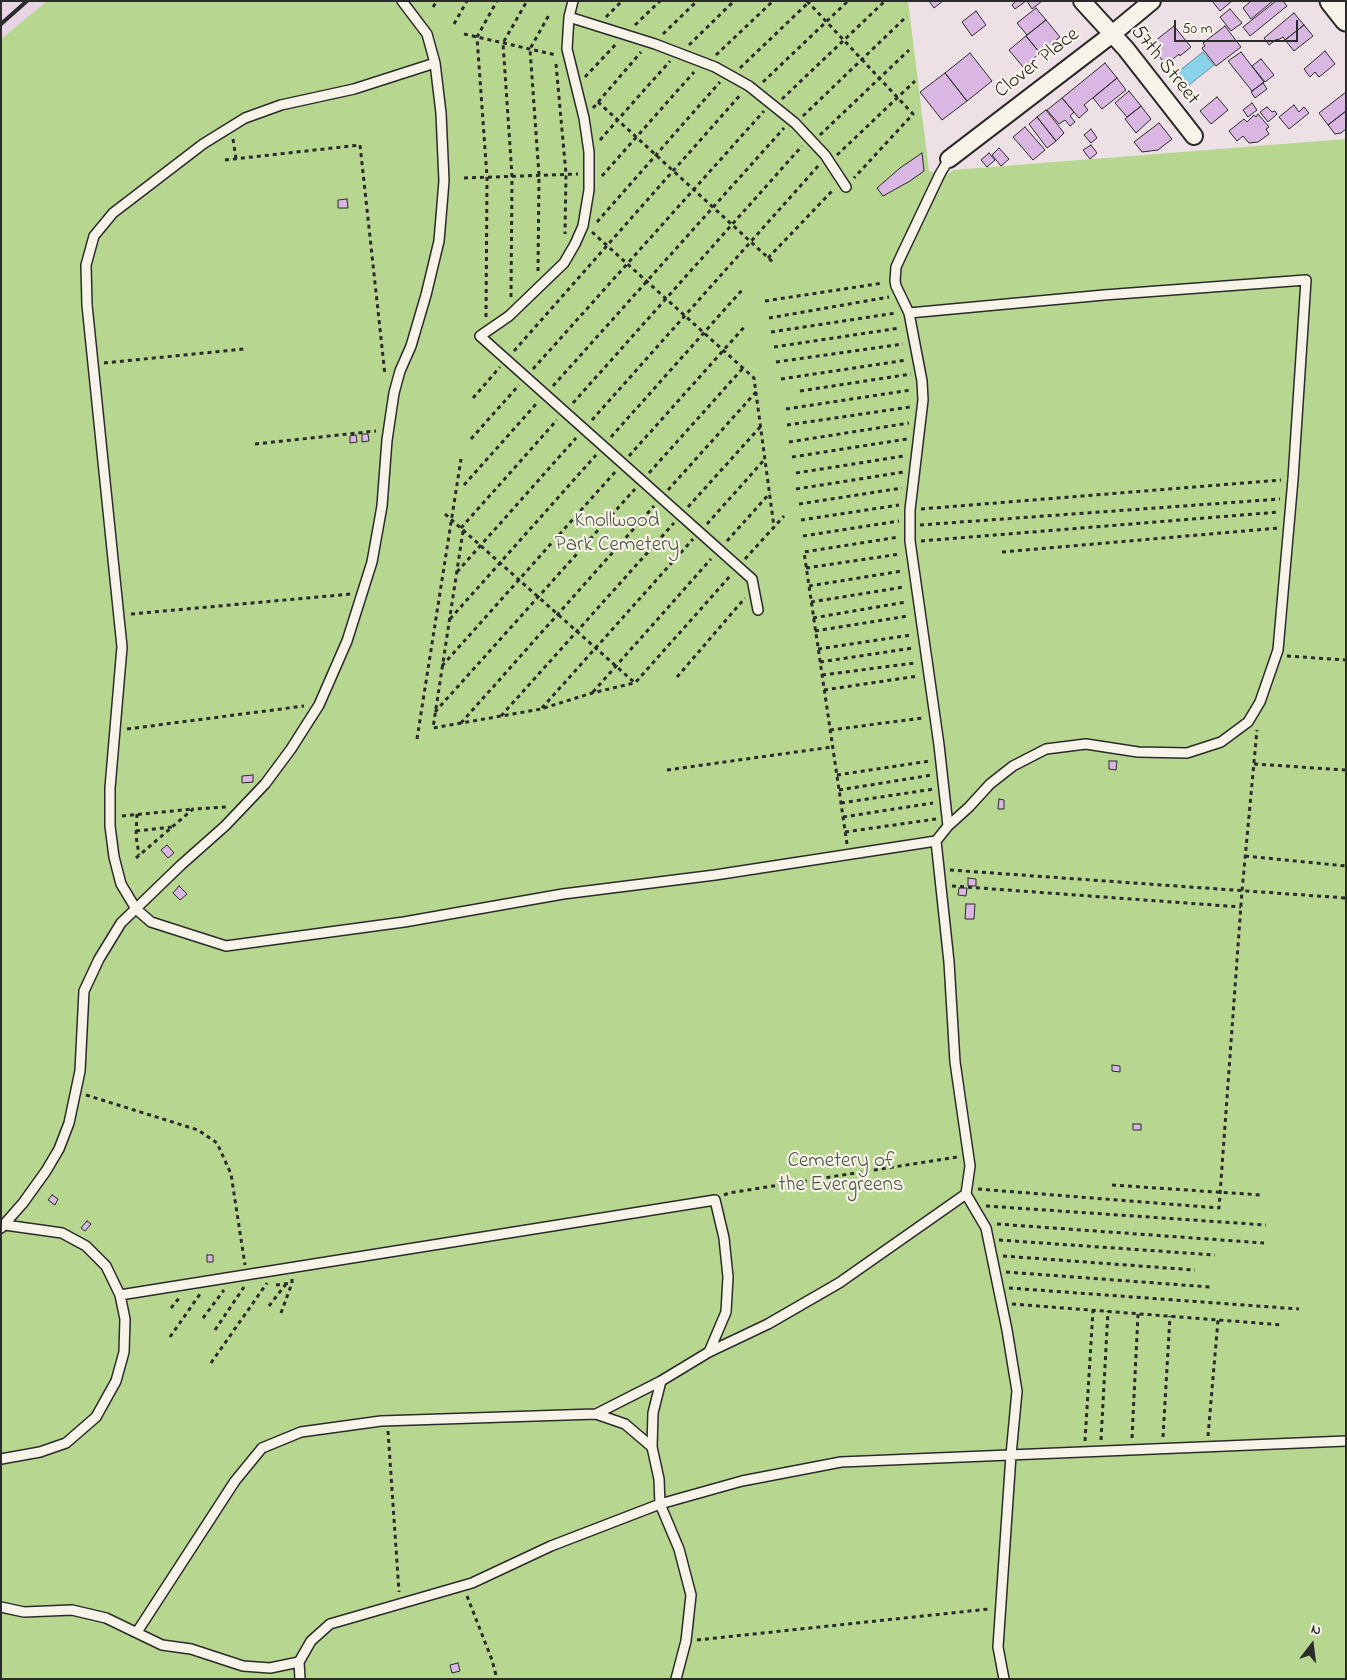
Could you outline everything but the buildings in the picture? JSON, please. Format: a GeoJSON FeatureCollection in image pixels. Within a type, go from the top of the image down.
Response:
{"type":"FeatureCollection","features":[{"type":"Feature","properties":{"kind":"street","name":"57th Street"},"geometry":{"type":"LineString","coordinates":[[1082,1],[1111,35],[1126,49],[1194,136]]}},
{"type":"Feature","properties":{"kind":"street","name":"Clover Place"},"geometry":{"type":"LineString","coordinates":[[949,159],[1111,35],[1152,1]]}},
{"type":"Feature","properties":{"kind":"street"},"geometry":{"type":"LineString","coordinates":[[1331,1],[1346,20]]}},
{"type":"Feature","properties":{"kind":"lane"},"geometry":{"type":"LineString","coordinates":[[3,1226],[46,1172],[59,1150],[69,1124],[80,1071],[84,991],[98,959],[122,923],[181,865],[225,826],[265,784],[320,705],[347,641],[372,562],[382,506],[387,440],[394,393],[400,371],[411,346],[426,295],[438,241],[444,181],[441,114],[435,62],[427,34],[402,1]]}},
{"type":"Feature","properties":{"kind":"lane"},"geometry":{"type":"LineString","coordinates":[[573,1],[569,17],[567,49],[584,118],[589,152],[590,173],[587,228],[564,262],[511,314],[480,336],[752,579],[758,610]]}},
{"type":"Feature","properties":{"kind":"lane"},"geometry":{"type":"LineString","coordinates":[[569,17],[651,43],[705,63],[751,88],[793,121],[828,160],[844,184]]}},
{"type":"Feature","properties":{"kind":"lane"},"geometry":{"type":"LineString","coordinates":[[435,62],[354,89],[281,105],[245,118],[203,144],[113,212],[94,236],[86,265],[87,305],[122,647],[110,788],[110,817],[114,857],[121,884],[136,909],[151,922],[226,946],[404,922],[563,894],[715,875],[936,841],[948,826],[990,784],[1013,766],[1046,749],[1086,744],[1138,752],[1187,752],[1221,742],[1248,722],[1260,702],[1278,650],[1292,498],[1306,280],[1094,296],[909,313]]}},
{"type":"Feature","properties":{"kind":"lane"},"geometry":{"type":"LineString","coordinates":[[948,826],[915,570],[906,539],[906,523],[910,510],[923,400],[922,381],[909,313],[895,281],[896,267],[949,159]]}},
{"type":"Feature","properties":{"kind":"lane"},"geometry":{"type":"LineString","coordinates":[[936,841],[949,962],[955,1062],[970,1166],[967,1191],[984,1223],[989,1239],[1017,1391],[998,1647],[1004,1679]]}},
{"type":"Feature","properties":{"kind":"lane"},"geometry":{"type":"LineString","coordinates":[[596,1414],[661,1381],[709,1352],[768,1324],[839,1283],[967,1191]]}},
{"type":"Feature","properties":{"kind":"lane"},"geometry":{"type":"LineString","coordinates":[[120,1295],[715,1200],[724,1238],[728,1277],[726,1312],[709,1352]]}},
{"type":"Feature","properties":{"kind":"lane"},"geometry":{"type":"LineString","coordinates":[[1,1459],[40,1452],[66,1443],[96,1417],[116,1380],[124,1352],[126,1319],[120,1295],[106,1266],[86,1246],[62,1233],[3,1226]]}},
{"type":"Feature","properties":{"kind":"lane"},"geometry":{"type":"LineString","coordinates":[[661,1381],[653,1413],[652,1446],[659,1479],[660,1504],[679,1549],[691,1595],[686,1641],[676,1679]]}},
{"type":"Feature","properties":{"kind":"lane"},"geometry":{"type":"LineString","coordinates":[[137,1632],[235,1481],[262,1448],[301,1432],[387,1421],[596,1414],[625,1424],[652,1446]]}},
{"type":"Feature","properties":{"kind":"lane"},"geometry":{"type":"LineString","coordinates":[[300,1679],[299,1662],[311,1641],[330,1624],[464,1586],[551,1546],[660,1504],[742,1481],[841,1462],[1346,1440]]}},
{"type":"Feature","properties":{"kind":"lane"},"geometry":{"type":"LineString","coordinates":[[1,1607],[24,1612],[72,1610],[106,1618],[162,1645],[191,1649],[243,1666],[270,1668],[299,1662]]}},
{"type":"Feature","properties":{"kind":"path"},"geometry":{"type":"LineString","coordinates":[[433,7],[437,1]]}},
{"type":"Feature","properties":{"kind":"path"},"geometry":{"type":"LineString","coordinates":[[454,24],[467,1]]}},
{"type":"Feature","properties":{"kind":"path"},"geometry":{"type":"LineString","coordinates":[[486,332],[487,177],[477,37],[497,1]]}},
{"type":"Feature","properties":{"kind":"path"},"geometry":{"type":"LineString","coordinates":[[511,314],[512,176],[503,43],[527,1]]}},
{"type":"Feature","properties":{"kind":"path"},"geometry":{"type":"LineString","coordinates":[[597,26],[622,1]]}},
{"type":"Feature","properties":{"kind":"path"},"geometry":{"type":"LineString","coordinates":[[576,86],[660,1]]}},
{"type":"Feature","properties":{"kind":"path"},"geometry":{"type":"LineString","coordinates":[[584,118],[651,43],[697,1]]}},
{"type":"Feature","properties":{"kind":"path"},"geometry":{"type":"LineString","coordinates":[[589,152],[678,53],[734,1]]}},
{"type":"Feature","properties":{"kind":"path"},"geometry":{"type":"LineString","coordinates":[[589,190],[705,63],[773,1]]}},
{"type":"Feature","properties":{"kind":"path"},"geometry":{"type":"LineString","coordinates":[[473,398],[673,171],[751,88],[848,1]]}},
{"type":"Feature","properties":{"kind":"path"},"geometry":{"type":"LineString","coordinates":[[471,439],[694,190],[773,105],[885,1]]}},
{"type":"Feature","properties":{"kind":"path"},"geometry":{"type":"LineString","coordinates":[[768,258],[913,114],[808,2],[729,75],[587,228],[754,378],[774,527]]}},
{"type":"Feature","properties":{"kind":"path"},"geometry":{"type":"LineString","coordinates":[[538,288],[539,175],[530,49],[549,15]]}},
{"type":"Feature","properties":{"kind":"path"},"geometry":{"type":"LineString","coordinates":[[464,485],[646,281],[793,121],[907,16]]}},
{"type":"Feature","properties":{"kind":"path"},"geometry":{"type":"LineString","coordinates":[[464,34],[569,58]]}},
{"type":"Feature","properties":{"kind":"path"},"geometry":{"type":"LineString","coordinates":[[784,516],[635,683],[592,693],[542,709],[433,728],[462,529],[565,411],[811,140],[909,50]]}},
{"type":"Feature","properties":{"kind":"path"},"geometry":{"type":"LineString","coordinates":[[556,55],[566,174],[564,262]]}},
{"type":"Feature","properties":{"kind":"path"},"geometry":{"type":"LineString","coordinates":[[457,572],[751,242],[828,160],[914,81]]}},
{"type":"Feature","properties":{"kind":"path"},"geometry":{"type":"LineString","coordinates":[[598,102],[775,264]]}},
{"type":"Feature","properties":{"kind":"path"},"geometry":{"type":"LineString","coordinates":[[232,126],[236,159]]}},
{"type":"Feature","properties":{"kind":"path"},"geometry":{"type":"LineString","coordinates":[[225,160],[360,145],[386,384]]}},
{"type":"Feature","properties":{"kind":"path"},"geometry":{"type":"LineString","coordinates":[[464,178],[590,173]]}},
{"type":"Feature","properties":{"kind":"path"},"geometry":{"type":"LineString","coordinates":[[765,301],[895,281]]}},
{"type":"Feature","properties":{"kind":"path"},"geometry":{"type":"LineString","coordinates":[[769,318],[900,295]]}},
{"type":"Feature","properties":{"kind":"path"},"geometry":{"type":"LineString","coordinates":[[771,332],[895,313],[909,313]]}},
{"type":"Feature","properties":{"kind":"path"},"geometry":{"type":"LineString","coordinates":[[442,666],[746,325]]}},
{"type":"Feature","properties":{"kind":"path"},"geometry":{"type":"LineString","coordinates":[[774,347],[901,328]]}},
{"type":"Feature","properties":{"kind":"path"},"geometry":{"type":"LineString","coordinates":[[776,362],[906,344]]}},
{"type":"Feature","properties":{"kind":"path"},"geometry":{"type":"LineString","coordinates":[[93,364],[244,349]]}},
{"type":"Feature","properties":{"kind":"path"},"geometry":{"type":"LineString","coordinates":[[781,379],[910,360]]}},
{"type":"Feature","properties":{"kind":"path"},"geometry":{"type":"LineString","coordinates":[[435,712],[743,368]]}},
{"type":"Feature","properties":{"kind":"path"},"geometry":{"type":"LineString","coordinates":[[800,392],[913,374]]}},
{"type":"Feature","properties":{"kind":"path"},"geometry":{"type":"LineString","coordinates":[[786,410],[915,389]]}},
{"type":"Feature","properties":{"kind":"path"},"geometry":{"type":"LineString","coordinates":[[461,723],[756,392]]}},
{"type":"Feature","properties":{"kind":"path"},"geometry":{"type":"LineString","coordinates":[[788,426],[915,406]]}},
{"type":"Feature","properties":{"kind":"path"},"geometry":{"type":"LineString","coordinates":[[788,442],[912,423]]}},
{"type":"Feature","properties":{"kind":"path"},"geometry":{"type":"LineString","coordinates":[[255,444],[379,432],[380,424]]}},
{"type":"Feature","properties":{"kind":"path"},"geometry":{"type":"LineString","coordinates":[[501,716],[761,426]]}},
{"type":"Feature","properties":{"kind":"path"},"geometry":{"type":"LineString","coordinates":[[792,457],[910,438]]}},
{"type":"Feature","properties":{"kind":"path"},"geometry":{"type":"LineString","coordinates":[[796,472],[908,455]]}},
{"type":"Feature","properties":{"kind":"path"},"geometry":{"type":"LineString","coordinates":[[417,739],[461,458]]}},
{"type":"Feature","properties":{"kind":"path"},"geometry":{"type":"LineString","coordinates":[[542,709],[765,459]]}},
{"type":"Feature","properties":{"kind":"path"},"geometry":{"type":"LineString","coordinates":[[796,489],[906,472]]}},
{"type":"Feature","properties":{"kind":"path"},"geometry":{"type":"LineString","coordinates":[[910,510],[1293,479]]}},
{"type":"Feature","properties":{"kind":"path"},"geometry":{"type":"LineString","coordinates":[[799,504],[904,488]]}},
{"type":"Feature","properties":{"kind":"path"},"geometry":{"type":"LineString","coordinates":[[592,693],[770,493]]}},
{"type":"Feature","properties":{"kind":"path"},"geometry":{"type":"LineString","coordinates":[[803,536],[906,523],[1292,498]]}},
{"type":"Feature","properties":{"kind":"path"},"geometry":{"type":"LineString","coordinates":[[801,520],[902,504]]}},
{"type":"Feature","properties":{"kind":"path"},"geometry":{"type":"LineString","coordinates":[[848,855],[804,552],[906,539],[1291,511]]}},
{"type":"Feature","properties":{"kind":"path"},"geometry":{"type":"LineString","coordinates":[[445,514],[635,683]]}},
{"type":"Feature","properties":{"kind":"path"},"geometry":{"type":"LineString","coordinates":[[1002,552],[1289,527]]}},
{"type":"Feature","properties":{"kind":"path"},"geometry":{"type":"LineString","coordinates":[[806,568],[904,554]]}},
{"type":"Feature","properties":{"kind":"path"},"geometry":{"type":"LineString","coordinates":[[809,586],[915,570]]}},
{"type":"Feature","properties":{"kind":"path"},"geometry":{"type":"LineString","coordinates":[[811,602],[917,586]]}},
{"type":"Feature","properties":{"kind":"path"},"geometry":{"type":"LineString","coordinates":[[677,677],[753,588]]}},
{"type":"Feature","properties":{"kind":"path"},"geometry":{"type":"LineString","coordinates":[[119,615],[354,594],[352,601]]}},
{"type":"Feature","properties":{"kind":"path"},"geometry":{"type":"LineString","coordinates":[[813,618],[919,600]]}},
{"type":"Feature","properties":{"kind":"path"},"geometry":{"type":"LineString","coordinates":[[815,631],[920,614]]}},
{"type":"Feature","properties":{"kind":"path"},"geometry":{"type":"LineString","coordinates":[[818,650],[923,633]]}},
{"type":"Feature","properties":{"kind":"path"},"geometry":{"type":"LineString","coordinates":[[820,662],[925,646]]}},
{"type":"Feature","properties":{"kind":"path"},"geometry":{"type":"LineString","coordinates":[[1276,655],[1346,660]]}},
{"type":"Feature","properties":{"kind":"path"},"geometry":{"type":"LineString","coordinates":[[822,675],[919,662]]}},
{"type":"Feature","properties":{"kind":"path"},"geometry":{"type":"LineString","coordinates":[[824,690],[921,676]]}},
{"type":"Feature","properties":{"kind":"path"},"geometry":{"type":"LineString","coordinates":[[967,1191],[1219,1208],[1242,891],[1260,702]]}},
{"type":"Feature","properties":{"kind":"path"},"geometry":{"type":"LineString","coordinates":[[116,730],[308,706],[306,711]]}},
{"type":"Feature","properties":{"kind":"path"},"geometry":{"type":"LineString","coordinates":[[830,730],[926,717]]}},
{"type":"Feature","properties":{"kind":"path"},"geometry":{"type":"LineString","coordinates":[[667,770],[832,747]]}},
{"type":"Feature","properties":{"kind":"path"},"geometry":{"type":"LineString","coordinates":[[836,775],[932,761]]}},
{"type":"Feature","properties":{"kind":"path"},"geometry":{"type":"LineString","coordinates":[[1254,764],[1346,770]]}},
{"type":"Feature","properties":{"kind":"path"},"geometry":{"type":"LineString","coordinates":[[839,790],[934,775]]}},
{"type":"Feature","properties":{"kind":"path"},"geometry":{"type":"LineString","coordinates":[[841,803],[936,788]]}},
{"type":"Feature","properties":{"kind":"path"},"geometry":{"type":"LineString","coordinates":[[843,817],[937,802]]}},
{"type":"Feature","properties":{"kind":"path"},"geometry":{"type":"LineString","coordinates":[[110,817],[232,806],[226,812]]}},
{"type":"Feature","properties":{"kind":"path"},"geometry":{"type":"LineString","coordinates":[[137,814],[138,857],[193,809]]}},
{"type":"Feature","properties":{"kind":"path"},"geometry":{"type":"LineString","coordinates":[[845,832],[939,819]]}},
{"type":"Feature","properties":{"kind":"path"},"geometry":{"type":"LineString","coordinates":[[136,831],[172,827]]}},
{"type":"Feature","properties":{"kind":"path"},"geometry":{"type":"LineString","coordinates":[[1245,856],[1346,866]]}},
{"type":"Feature","properties":{"kind":"path"},"geometry":{"type":"LineString","coordinates":[[939,870],[1346,898]]}},
{"type":"Feature","properties":{"kind":"path"},"geometry":{"type":"LineString","coordinates":[[941,886],[1241,906]]}},
{"type":"Feature","properties":{"kind":"path"},"geometry":{"type":"LineString","coordinates":[[76,1092],[198,1130],[217,1143],[231,1174],[250,1275],[215,1330]]}},
{"type":"Feature","properties":{"kind":"path"},"geometry":{"type":"LineString","coordinates":[[715,1200],[728,1193],[968,1156]]}},
{"type":"Feature","properties":{"kind":"path"},"geometry":{"type":"LineString","coordinates":[[1112,1184],[1261,1195]]}},
{"type":"Feature","properties":{"kind":"path"},"geometry":{"type":"LineString","coordinates":[[973,1205],[1266,1225]]}},
{"type":"Feature","properties":{"kind":"path"},"geometry":{"type":"LineString","coordinates":[[984,1223],[1264,1243]]}},
{"type":"Feature","properties":{"kind":"path"},"geometry":{"type":"LineString","coordinates":[[989,1239],[1215,1255]]}},
{"type":"Feature","properties":{"kind":"path"},"geometry":{"type":"LineString","coordinates":[[992,1256],[1195,1270]]}},
{"type":"Feature","properties":{"kind":"path"},"geometry":{"type":"LineString","coordinates":[[211,1363],[276,1270]]}},
{"type":"Feature","properties":{"kind":"path"},"geometry":{"type":"LineString","coordinates":[[995,1271],[1210,1287]]}},
{"type":"Feature","properties":{"kind":"path"},"geometry":{"type":"LineString","coordinates":[[204,1318],[234,1277]]}},
{"type":"Feature","properties":{"kind":"path"},"geometry":{"type":"LineString","coordinates":[[170,1337],[209,1281]]}},
{"type":"Feature","properties":{"kind":"path"},"geometry":{"type":"LineString","coordinates":[[276,1285],[292,1283],[281,1313]]}},
{"type":"Feature","properties":{"kind":"path"},"geometry":{"type":"LineString","coordinates":[[269,1306],[286,1284]]}},
{"type":"Feature","properties":{"kind":"path"},"geometry":{"type":"LineString","coordinates":[[999,1288],[1299,1309]]}},
{"type":"Feature","properties":{"kind":"path"},"geometry":{"type":"LineString","coordinates":[[1002,1303],[1283,1325]]}},
{"type":"Feature","properties":{"kind":"path"},"geometry":{"type":"LineString","coordinates":[[1084,1452],[1093,1310]]}},
{"type":"Feature","properties":{"kind":"path"},"geometry":{"type":"LineString","coordinates":[[1100,1451],[1108,1311]]}},
{"type":"Feature","properties":{"kind":"path"},"geometry":{"type":"LineString","coordinates":[[1131,1450],[1138,1314]]}},
{"type":"Feature","properties":{"kind":"path"},"geometry":{"type":"LineString","coordinates":[[1162,1449],[1170,1316]]}},
{"type":"Feature","properties":{"kind":"path"},"geometry":{"type":"LineString","coordinates":[[1207,1447],[1218,1320]]}},
{"type":"Feature","properties":{"kind":"path"},"geometry":{"type":"LineString","coordinates":[[387,1421],[400,1604]]}},
{"type":"Feature","properties":{"kind":"path"},"geometry":{"type":"LineString","coordinates":[[464,1586],[492,1660],[497,1679]]}},
{"type":"Feature","properties":{"kind":"path"},"geometry":{"type":"LineString","coordinates":[[686,1641],[1001,1608]]}},
{"type":"Feature","properties":{"kind":"shaded area"},"geometry":{"type":"Polygon","coordinates":[[[1,1],[47,1],[1,39],[1,1]]]}},
{"type":"Feature","properties":{"kind":"green space","name":"Cemetery of the Evergreens"},"geometry":{"type":"Polygon","coordinates":[[[47,1],[908,1],[929,171],[947,175],[953,170],[1346,139],[1346,1679],[1,1679],[1,39],[47,1]]]}},
{"type":"Feature","properties":{"kind":"water"},"geometry":{"type":"Polygon","coordinates":[[[1203,52],[1214,65],[1184,89],[1173,76],[1203,52]]]}},
{"type":"Feature","properties":{"kind":"railway"},"geometry":{"type":"LineString","coordinates":[[1,24],[27,1]]}},
{"type":"Feature","properties":{"kind":"park label","name":"Knollwood Park Cemetery"},"geometry":{"type":"Point","coordinates":[617,535]}}]}
